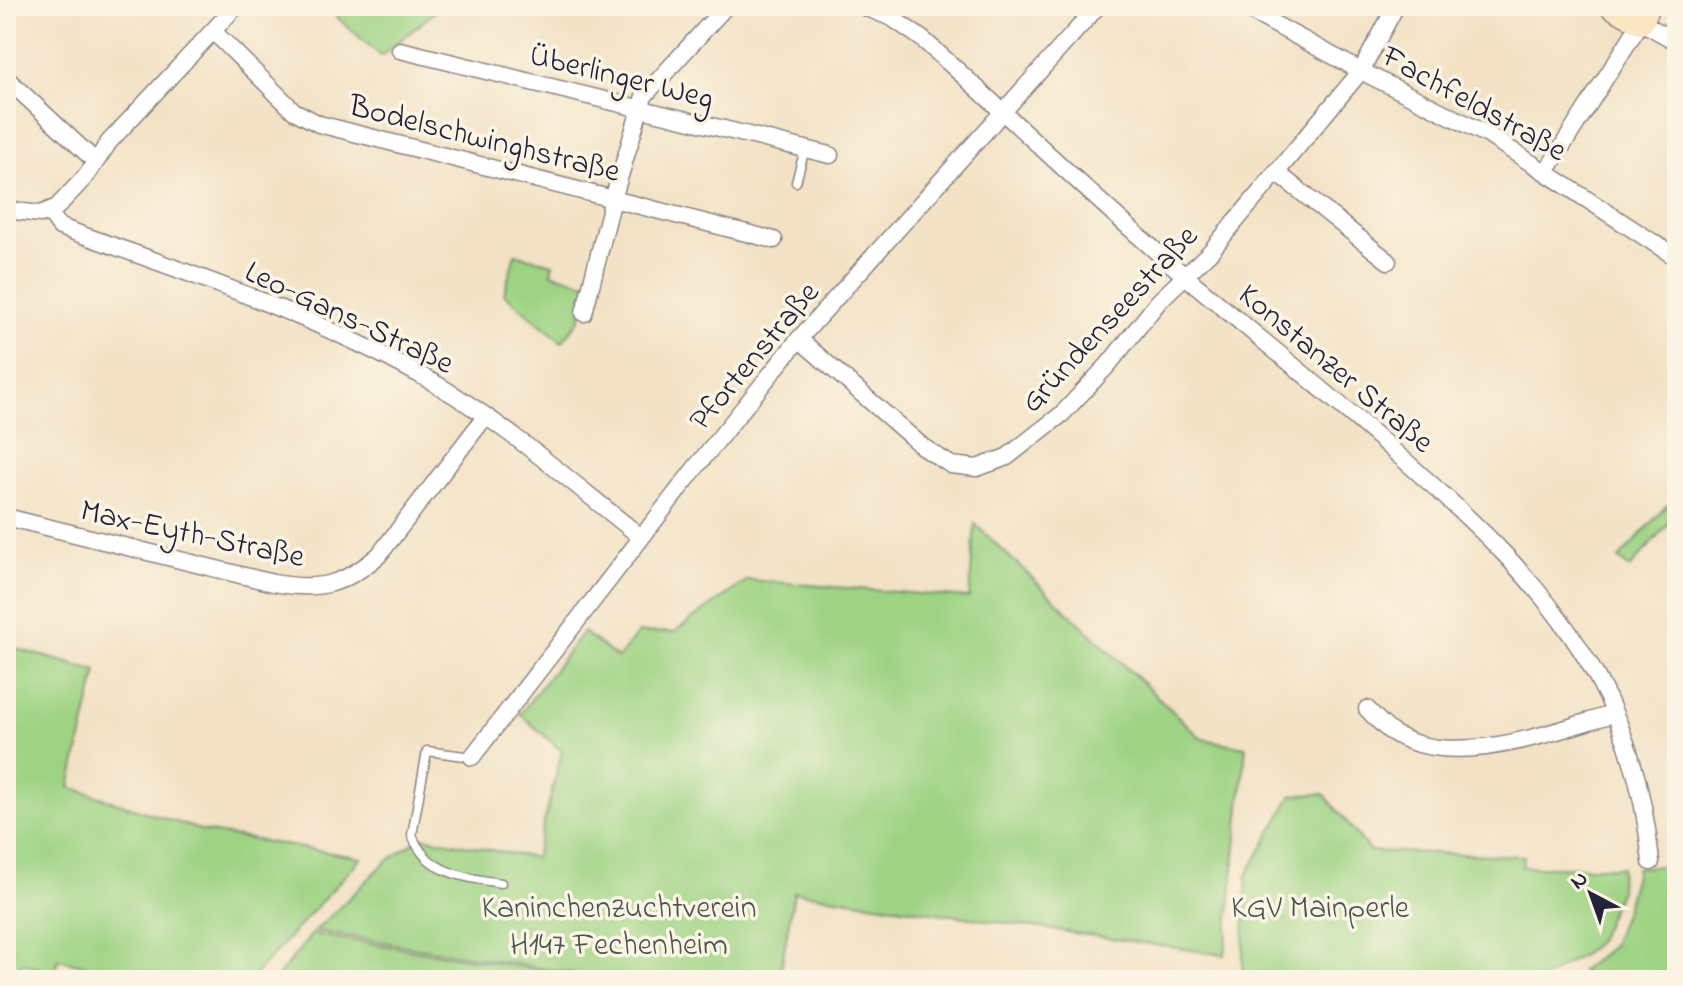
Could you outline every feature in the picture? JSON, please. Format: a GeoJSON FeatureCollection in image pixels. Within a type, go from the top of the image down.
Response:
{"type":"FeatureCollection","features":[{"type":"Feature","properties":{"kind":"street"},"geometry":{"type":"LineString","coordinates":[[6,210],[33,214],[48,211],[68,198],[109,142],[236,6]]}},
{"type":"Feature","properties":{"kind":"street"},"geometry":{"type":"LineString","coordinates":[[584,313],[638,108],[651,87],[726,6]]}},
{"type":"Feature","properties":{"kind":"street","name":"Konstanzer Straße"},"geometry":{"type":"LineString","coordinates":[[862,6],[906,27],[1185,276],[1366,426],[1505,553],[1569,633],[1598,678],[1639,788],[1648,826],[1651,862]]}},
{"type":"Feature","properties":{"kind":"street","name":"Fachfeldstraße"},"geometry":{"type":"LineString","coordinates":[[1241,6],[1488,135],[1677,258]]}},
{"type":"Feature","properties":{"kind":"street","name":"Gründenseestraße"},"geometry":{"type":"LineString","coordinates":[[799,339],[923,447],[951,465],[977,468],[1007,457],[1062,414],[1108,365],[1159,301],[1210,252],[1361,71],[1396,6]]}},
{"type":"Feature","properties":{"kind":"street"},"geometry":{"type":"LineString","coordinates":[[1612,6],[1645,14],[1677,42]]}},
{"type":"Feature","properties":{"kind":"street","name":"Pfortenstraße"},"geometry":{"type":"LineString","coordinates":[[472,757],[641,537],[799,339],[1091,9]]}},
{"type":"Feature","properties":{"kind":"street"},"geometry":{"type":"LineString","coordinates":[[1546,172],[1645,14]]}},
{"type":"Feature","properties":{"kind":"street","name":"Bodelschwinghstraße"},"geometry":{"type":"LineString","coordinates":[[213,31],[294,111],[319,124],[774,240]]}},
{"type":"Feature","properties":{"kind":"street","name":"Überlinger Weg"},"geometry":{"type":"LineString","coordinates":[[400,50],[830,155]]}},
{"type":"Feature","properties":{"kind":"street"},"geometry":{"type":"LineString","coordinates":[[6,78],[95,161]]}},
{"type":"Feature","properties":{"kind":"street"},"geometry":{"type":"LineString","coordinates":[[1276,172],[1388,261]]}},
{"type":"Feature","properties":{"kind":"street","name":"Leo-Gans-Straße"},"geometry":{"type":"LineString","coordinates":[[48,211],[60,227],[193,275],[385,357],[437,385],[485,417],[641,537]]}},
{"type":"Feature","properties":{"kind":"street","name":"Max-Eyth-Straße"},"geometry":{"type":"LineString","coordinates":[[6,517],[273,583],[295,587],[330,585],[363,569],[379,555],[485,417]]}},
{"type":"Feature","properties":{"kind":"street"},"geometry":{"type":"LineString","coordinates":[[1367,709],[1400,736],[1433,746],[1457,748],[1513,742],[1613,714]]}},
{"type":"Feature","properties":{"kind":"lane"},"geometry":{"type":"LineString","coordinates":[[1677,127],[1677,141]]}},
{"type":"Feature","properties":{"kind":"lane"},"geometry":{"type":"LineString","coordinates":[[796,182],[805,149]]}},
{"type":"Feature","properties":{"kind":"lane"},"geometry":{"type":"LineString","coordinates":[[472,757],[427,751],[412,835],[424,856],[446,872],[501,883]]}},
{"type":"Feature","properties":{"kind":"green space"},"geometry":{"type":"Polygon","coordinates":[[[324,6],[442,6],[381,56],[324,6]]]}},
{"type":"Feature","properties":{"kind":"green space"},"geometry":{"type":"Polygon","coordinates":[[[515,254],[553,264],[551,273],[589,284],[580,319],[562,342],[504,294],[515,254]]]}},
{"type":"Feature","properties":{"kind":"green space"},"geometry":{"type":"Polygon","coordinates":[[[1667,505],[1677,514],[1630,568],[1619,559],[1667,505]]]}},
{"type":"Feature","properties":{"kind":"green space","name":"Kaninchenzuchtverein H147 Fechenheim"},"geometry":{"type":"Polygon","coordinates":[[[975,524],[1202,739],[1246,747],[1225,955],[794,892],[779,980],[615,980],[315,931],[386,862],[422,837],[535,858],[562,751],[520,714],[583,632],[618,658],[638,633],[674,632],[748,580],[969,598],[975,524]]]}},
{"type":"Feature","properties":{"kind":"green space"},"geometry":{"type":"Polygon","coordinates":[[[6,646],[97,671],[70,787],[203,831],[361,858],[250,980],[143,980],[58,959],[55,974],[23,963],[14,971],[6,963],[6,646]]]}},
{"type":"Feature","properties":{"kind":"green space","name":"KGV Mainperle"},"geometry":{"type":"Polygon","coordinates":[[[1324,794],[1370,851],[1524,856],[1522,867],[1621,867],[1620,890],[1598,941],[1585,953],[1541,980],[1242,979],[1247,875],[1292,795],[1324,794]]]}},
{"type":"Feature","properties":{"kind":"green space"},"geometry":{"type":"Polygon","coordinates":[[[1677,866],[1677,980],[1590,980],[1581,971],[1611,947],[1637,867],[1677,866]]]}},
{"type":"Feature","properties":{"kind":"green space"},"geometry":{"type":"Polygon","coordinates":[[[312,934],[603,980],[275,980],[312,934]]]}}]}
